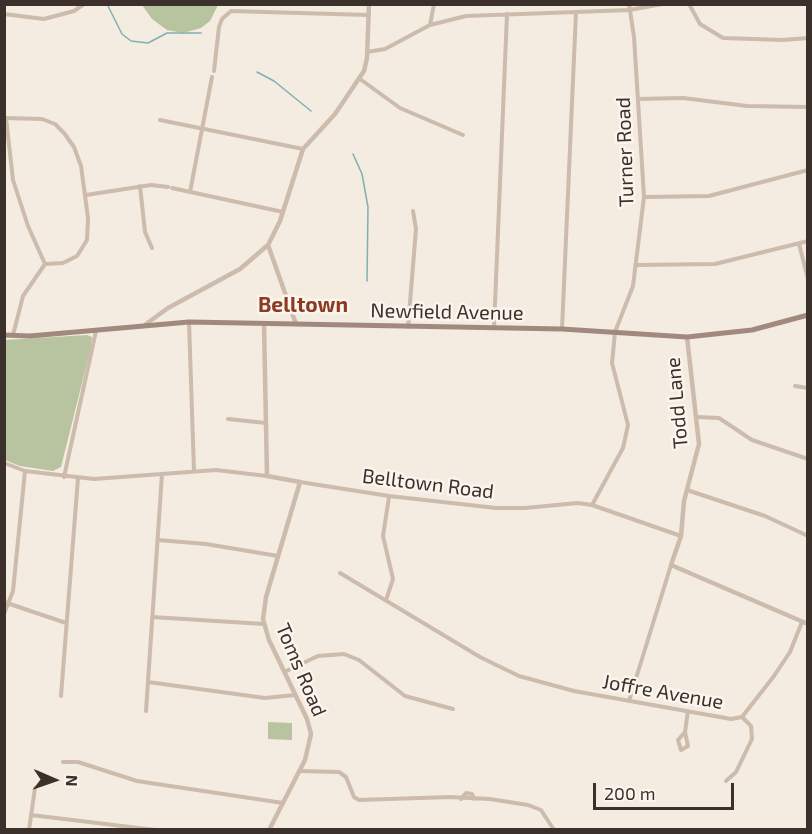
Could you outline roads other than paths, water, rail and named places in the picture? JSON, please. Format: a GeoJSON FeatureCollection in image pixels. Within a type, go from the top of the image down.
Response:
{"type":"FeatureCollection","features":[{"type":"Feature","properties":{"kind":"main road","name":"Newfield Avenue"},"geometry":{"type":"LineString","coordinates":[[4,335],[189,322],[408,328],[562,329],[687,337],[752,330],[807,315]]}},
{"type":"Feature","properties":{"kind":"street"},"geometry":{"type":"LineString","coordinates":[[4,14],[44,19],[74,11],[84,4]]}},
{"type":"Feature","properties":{"kind":"street"},"geometry":{"type":"LineString","coordinates":[[146,324],[168,308],[240,269],[268,245],[283,212],[303,149],[330,120],[360,79],[367,52],[369,4]]}},
{"type":"Feature","properties":{"kind":"street"},"geometry":{"type":"LineString","coordinates":[[430,25],[434,4]]}},
{"type":"Feature","properties":{"kind":"street","name":"Turner Road"},"geometry":{"type":"LineString","coordinates":[[615,332],[633,286],[644,197],[638,99],[628,4]]}},
{"type":"Feature","properties":{"kind":"street"},"geometry":{"type":"LineString","coordinates":[[367,52],[385,49],[430,25],[466,16],[630,10],[662,4]]}},
{"type":"Feature","properties":{"kind":"street"},"geometry":{"type":"LineString","coordinates":[[689,4],[700,24],[723,38],[783,40],[807,38]]}},
{"type":"Feature","properties":{"kind":"street"},"geometry":{"type":"LineString","coordinates":[[214,70],[219,27],[222,19],[231,11],[368,15]]}},
{"type":"Feature","properties":{"kind":"street"},"geometry":{"type":"LineString","coordinates":[[562,329],[576,12]]}},
{"type":"Feature","properties":{"kind":"street"},"geometry":{"type":"LineString","coordinates":[[494,328],[507,14]]}},
{"type":"Feature","properties":{"kind":"street"},"geometry":{"type":"LineString","coordinates":[[190,192],[212,77]]}},
{"type":"Feature","properties":{"kind":"street"},"geometry":{"type":"LineString","coordinates":[[360,79],[400,108],[463,135]]}},
{"type":"Feature","properties":{"kind":"street"},"geometry":{"type":"LineString","coordinates":[[638,99],[683,98],[747,106],[807,106]]}},
{"type":"Feature","properties":{"kind":"street"},"geometry":{"type":"LineString","coordinates":[[5,118],[35,118],[49,121],[60,128],[77,155],[86,195],[88,227],[84,245],[73,259],[63,263],[45,264],[28,226],[13,180],[5,118]]}},
{"type":"Feature","properties":{"kind":"street"},"geometry":{"type":"LineString","coordinates":[[160,120],[303,149]]}},
{"type":"Feature","properties":{"kind":"street"},"geometry":{"type":"LineString","coordinates":[[644,197],[709,196],[807,170]]}},
{"type":"Feature","properties":{"kind":"street"},"geometry":{"type":"LineString","coordinates":[[86,195],[140,186],[170,188],[283,212]]}},
{"type":"Feature","properties":{"kind":"street"},"geometry":{"type":"LineString","coordinates":[[140,186],[145,232],[152,248]]}},
{"type":"Feature","properties":{"kind":"street"},"geometry":{"type":"LineString","coordinates":[[408,328],[416,229],[413,211]]}},
{"type":"Feature","properties":{"kind":"street"},"geometry":{"type":"LineString","coordinates":[[636,265],[709,265],[807,241]]}},
{"type":"Feature","properties":{"kind":"street"},"geometry":{"type":"LineString","coordinates":[[799,244],[807,279]]}},
{"type":"Feature","properties":{"kind":"street"},"geometry":{"type":"LineString","coordinates":[[268,245],[296,324]]}},
{"type":"Feature","properties":{"kind":"street"},"geometry":{"type":"LineString","coordinates":[[13,336],[23,297],[45,264]]}},
{"type":"Feature","properties":{"kind":"street"},"geometry":{"type":"LineString","coordinates":[[189,322],[194,471]]}},
{"type":"Feature","properties":{"kind":"street"},"geometry":{"type":"LineString","coordinates":[[264,324],[267,476]]}},
{"type":"Feature","properties":{"kind":"street"},"geometry":{"type":"LineString","coordinates":[[64,477],[96,330]]}},
{"type":"Feature","properties":{"kind":"street"},"geometry":{"type":"LineString","coordinates":[[592,505],[623,448],[627,433],[627,416],[612,368],[615,332]]}},
{"type":"Feature","properties":{"kind":"street","name":"Todd Lane"},"geometry":{"type":"LineString","coordinates":[[671,565],[681,536],[687,490],[699,444],[687,337]]}},
{"type":"Feature","properties":{"kind":"street"},"geometry":{"type":"LineString","coordinates":[[795,386],[807,388]]}},
{"type":"Feature","properties":{"kind":"street"},"geometry":{"type":"LineString","coordinates":[[697,417],[719,418],[752,440],[807,459]]}},
{"type":"Feature","properties":{"kind":"street"},"geometry":{"type":"LineString","coordinates":[[228,420],[266,423]]}},
{"type":"Feature","properties":{"kind":"street","name":"Belltown Road"},"geometry":{"type":"LineString","coordinates":[[4,463],[25,471],[78,478],[117,479],[225,470],[389,496],[507,508],[578,503],[592,505],[681,536]]}},
{"type":"Feature","properties":{"kind":"street"},"geometry":{"type":"LineString","coordinates":[[4,614],[25,471]]}},
{"type":"Feature","properties":{"kind":"street"},"geometry":{"type":"LineString","coordinates":[[146,711],[162,474]]}},
{"type":"Feature","properties":{"kind":"street"},"geometry":{"type":"LineString","coordinates":[[61,696],[78,478]]}},
{"type":"Feature","properties":{"kind":"street","name":"Toms Road"},"geometry":{"type":"LineString","coordinates":[[269,830],[300,771],[311,734],[307,719],[264,624],[266,597],[300,482]]}},
{"type":"Feature","properties":{"kind":"street"},"geometry":{"type":"LineString","coordinates":[[687,490],[765,516],[807,536]]}},
{"type":"Feature","properties":{"kind":"street"},"geometry":{"type":"LineString","coordinates":[[386,600],[393,579],[383,536],[389,496]]}},
{"type":"Feature","properties":{"kind":"street"},"geometry":{"type":"LineString","coordinates":[[158,540],[206,544],[278,556]]}},
{"type":"Feature","properties":{"kind":"street"},"geometry":{"type":"LineString","coordinates":[[629,701],[671,565],[805,623]]}},
{"type":"Feature","properties":{"kind":"street","name":"Joffre Avenue"},"geometry":{"type":"LineString","coordinates":[[340,573],[495,665],[539,682],[731,719],[742,717],[784,661],[805,623]]}},
{"type":"Feature","properties":{"kind":"street"},"geometry":{"type":"LineString","coordinates":[[7,603],[66,623]]}},
{"type":"Feature","properties":{"kind":"street"},"geometry":{"type":"LineString","coordinates":[[152,617],[264,624]]}},
{"type":"Feature","properties":{"kind":"street"},"geometry":{"type":"LineString","coordinates":[[284,672],[318,656],[344,654],[358,660],[405,696],[453,709]]}},
{"type":"Feature","properties":{"kind":"street"},"geometry":{"type":"LineString","coordinates":[[148,682],[265,698],[295,695]]}},
{"type":"Feature","properties":{"kind":"street"},"geometry":{"type":"LineString","coordinates":[[685,732],[688,711]]}},
{"type":"Feature","properties":{"kind":"street"},"geometry":{"type":"LineString","coordinates":[[726,781],[736,772],[752,739],[751,726],[742,717]]}},
{"type":"Feature","properties":{"kind":"street"},"geometry":{"type":"LineString","coordinates":[[63,762],[78,762],[137,781],[283,803]]}},
{"type":"Feature","properties":{"kind":"street"},"geometry":{"type":"LineString","coordinates":[[300,771],[339,772],[346,777],[354,796],[359,800],[474,799],[535,807],[545,815],[554,830]]}},
{"type":"Feature","properties":{"kind":"street"},"geometry":{"type":"LineString","coordinates":[[29,830],[35,788]]}},
{"type":"Feature","properties":{"kind":"street"},"geometry":{"type":"LineString","coordinates":[[31,815],[155,830]]}},
{"type":"Feature","properties":{"kind":"waterway"},"geometry":{"type":"LineString","coordinates":[[107,4],[122,34],[131,41],[148,43],[167,33],[201,33]]}},
{"type":"Feature","properties":{"kind":"waterway"},"geometry":{"type":"LineString","coordinates":[[257,72],[274,81],[311,111]]}},
{"type":"Feature","properties":{"kind":"waterway"},"geometry":{"type":"LineString","coordinates":[[353,154],[362,174],[368,207],[367,281]]}},
{"type":"Feature","properties":{"kind":"district","name":"Belltown"},"geometry":{"type":"Point","coordinates":[303,305]}}]}
